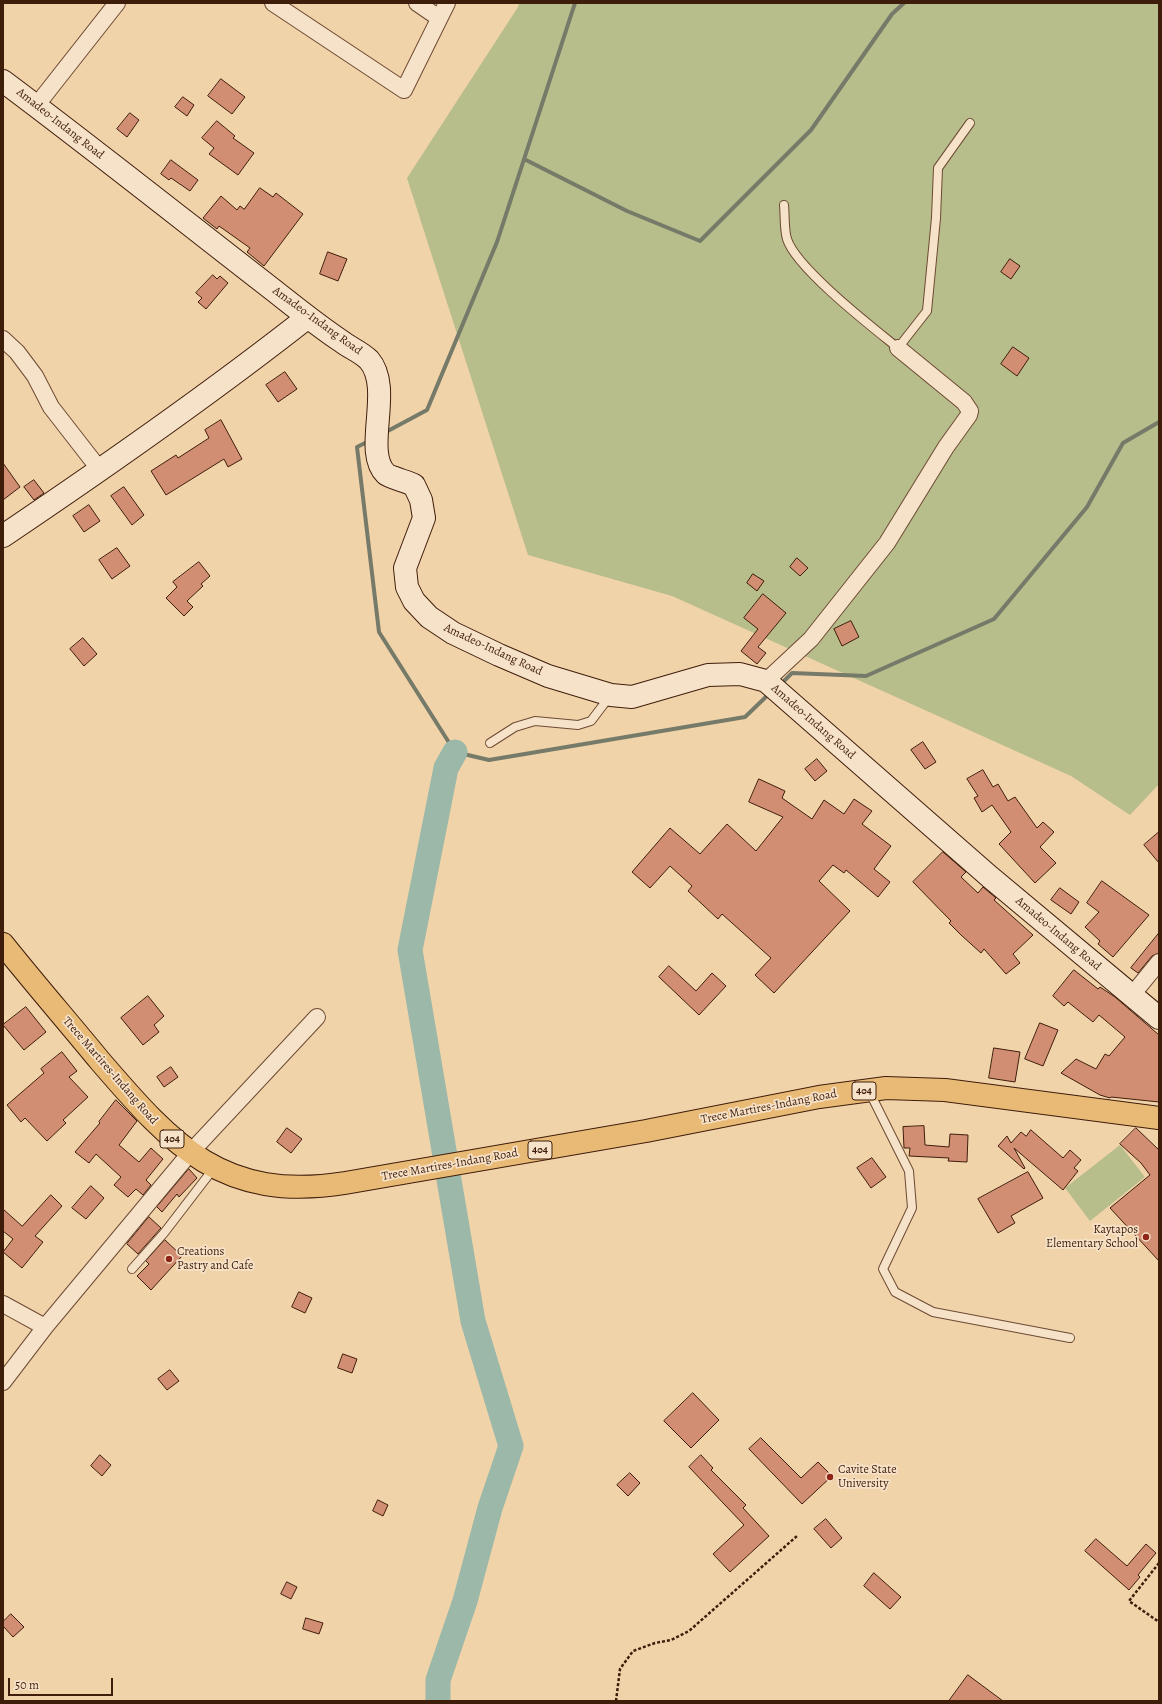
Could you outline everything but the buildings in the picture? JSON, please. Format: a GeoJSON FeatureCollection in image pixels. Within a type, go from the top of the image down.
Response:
{"type":"FeatureCollection","features":[{"type":"Feature","properties":{"kind":"main road","name":"Trece Martires-Indang Road"},"geometry":{"type":"LineString","coordinates":[[3,944],[137,1104],[166,1133],[190,1153],[214,1168],[252,1182],[265,1185],[297,1187],[330,1186],[508,1155],[792,1102],[869,1090],[906,1088],[945,1090],[1159,1118]]}},
{"type":"Feature","properties":{"kind":"street"},"geometry":{"type":"LineString","coordinates":[[36,106],[117,3]]}},
{"type":"Feature","properties":{"kind":"street"},"geometry":{"type":"LineString","coordinates":[[273,3],[404,90],[447,3]]}},
{"type":"Feature","properties":{"kind":"street"},"geometry":{"type":"LineString","coordinates":[[417,3],[439,18]]}},
{"type":"Feature","properties":{"kind":"street","name":"Amadeo-Indang Road"},"geometry":{"type":"LineString","coordinates":[[3,81],[308,317],[342,342],[363,355],[373,366],[378,376],[380,387],[377,416],[378,453],[382,470],[388,476],[402,479],[414,485],[421,500],[424,518],[405,568],[407,588],[414,601],[429,617],[453,633],[499,655],[548,676],[611,695],[632,697],[708,675],[740,674],[768,683],[990,877],[1159,1018]]}},
{"type":"Feature","properties":{"kind":"street"},"geometry":{"type":"LineString","coordinates":[[3,536],[100,470],[244,368],[308,317]]}},
{"type":"Feature","properties":{"kind":"street"},"geometry":{"type":"LineString","coordinates":[[3,339],[17,352],[35,376],[57,416],[100,470]]}},
{"type":"Feature","properties":{"kind":"street"},"geometry":{"type":"LineString","coordinates":[[768,683],[812,639],[887,543],[946,446],[969,415],[970,411],[964,402],[898,348]]}},
{"type":"Feature","properties":{"kind":"street"},"geometry":{"type":"LineString","coordinates":[[1132,995],[1159,962]]}},
{"type":"Feature","properties":{"kind":"street"},"geometry":{"type":"LineString","coordinates":[[3,1382],[45,1327],[190,1153],[317,1017]]}},
{"type":"Feature","properties":{"kind":"street"},"geometry":{"type":"LineString","coordinates":[[3,1304],[45,1327]]}},
{"type":"Feature","properties":{"kind":"lane"},"geometry":{"type":"LineString","coordinates":[[784,205],[787,238],[798,259],[856,314],[898,348],[927,311],[936,218],[938,168],[970,123]]}},
{"type":"Feature","properties":{"kind":"lane"},"geometry":{"type":"LineString","coordinates":[[490,743],[515,727],[535,721],[578,725],[591,721],[611,695]]}},
{"type":"Feature","properties":{"kind":"lane"},"geometry":{"type":"LineString","coordinates":[[869,1090],[909,1171],[912,1208],[883,1269],[895,1292],[933,1312],[1070,1338]]}},
{"type":"Feature","properties":{"kind":"lane"},"geometry":{"type":"LineString","coordinates":[[132,1269],[164,1233],[214,1168]]}},
{"type":"Feature","properties":{"kind":"path"},"geometry":{"type":"LineString","coordinates":[[616,1701],[620,1669],[633,1651],[655,1643],[671,1640],[689,1631],[797,1536]]}},
{"type":"Feature","properties":{"kind":"path"},"geometry":{"type":"LineString","coordinates":[[1159,1563],[1129,1601],[1159,1622]]}},
{"type":"Feature","properties":{"kind":"green space"},"geometry":{"type":"Polygon","coordinates":[[[519,3],[1159,3],[1159,784],[1130,815],[1071,776],[672,596],[528,555],[407,178],[518,7],[519,3]]]}},
{"type":"Feature","properties":{"kind":"green space"},"geometry":{"type":"Polygon","coordinates":[[[1120,1145],[1145,1177],[1090,1221],[1065,1188],[1120,1145]]]}},
{"type":"Feature","properties":{"kind":"waterway"},"geometry":{"type":"LineString","coordinates":[[384,433],[427,410],[497,242],[575,3]]}},
{"type":"Feature","properties":{"kind":"waterway"},"geometry":{"type":"LineString","coordinates":[[524,159],[627,211],[700,241],[811,130],[892,14],[904,3]]}},
{"type":"Feature","properties":{"kind":"waterway"},"geometry":{"type":"LineString","coordinates":[[780,685],[792,673],[866,676],[994,619],[1087,507],[1123,443],[1159,422]]}},
{"type":"Feature","properties":{"kind":"waterway"},"geometry":{"type":"LineString","coordinates":[[369,441],[357,447],[379,632],[455,752],[489,760],[745,717],[770,693]]}},
{"type":"Feature","properties":{"kind":"waterway"},"geometry":{"type":"LineString","coordinates":[[438,1701],[438,1680],[465,1601],[490,1508],[511,1446],[473,1321],[410,950],[446,768],[455,752]]}},
{"type":"Feature","properties":{"kind":"place","name":"Kaytapos Elementary School"},"geometry":{"type":"Point","coordinates":[1146,1237]}},
{"type":"Feature","properties":{"kind":"place","name":"Creations Pastry and Cafe"},"geometry":{"type":"Point","coordinates":[169,1259]}},
{"type":"Feature","properties":{"kind":"place","name":"Cavite State University"},"geometry":{"type":"Point","coordinates":[830,1477]}}]}
